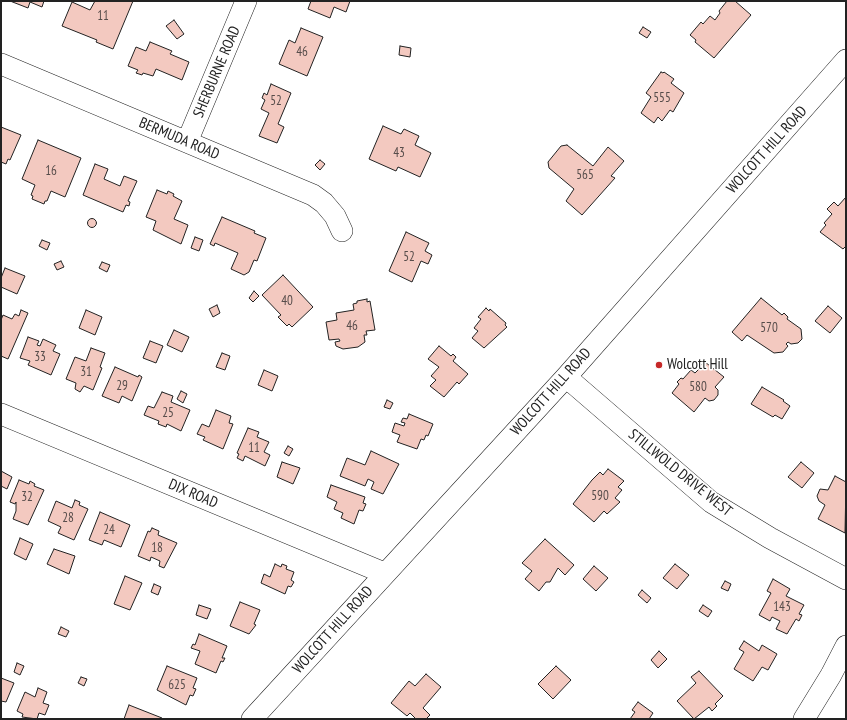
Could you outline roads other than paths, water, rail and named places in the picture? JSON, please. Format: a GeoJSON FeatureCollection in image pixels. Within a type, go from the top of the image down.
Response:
{"type":"FeatureCollection","features":[{"type":"Feature","properties":{"kind":"street","name":"SHERBURNE ROAD"},"geometry":{"type":"LineString","coordinates":[[187,142],[246,1]]}},
{"type":"Feature","properties":{"kind":"street","name":"WOLCOTT HILL ROAD"},"geometry":{"type":"LineString","coordinates":[[252,719],[384,573],[566,377],[846,60]]}},
{"type":"Feature","properties":{"kind":"street","name":"BERMUDA ROAD"},"geometry":{"type":"LineString","coordinates":[[1,64],[313,195],[324,203],[335,216],[342,231]]}},
{"type":"Feature","properties":{"kind":"street","name":"STILLWOLD DRIVE WEST"},"geometry":{"type":"LineString","coordinates":[[566,377],[711,502],[770,538],[846,579]]}},
{"type":"Feature","properties":{"kind":"street","name":"DIX ROAD"},"geometry":{"type":"LineString","coordinates":[[1,414],[384,573]]}},
{"type":"Feature","properties":{"kind":"street"},"geometry":{"type":"LineString","coordinates":[[804,719],[831,675],[846,646]]}},
{"type":"Feature","properties":{"kind":"place","name":"Wolcott Hill"},"geometry":{"type":"Point","coordinates":[659,365]}}]}
